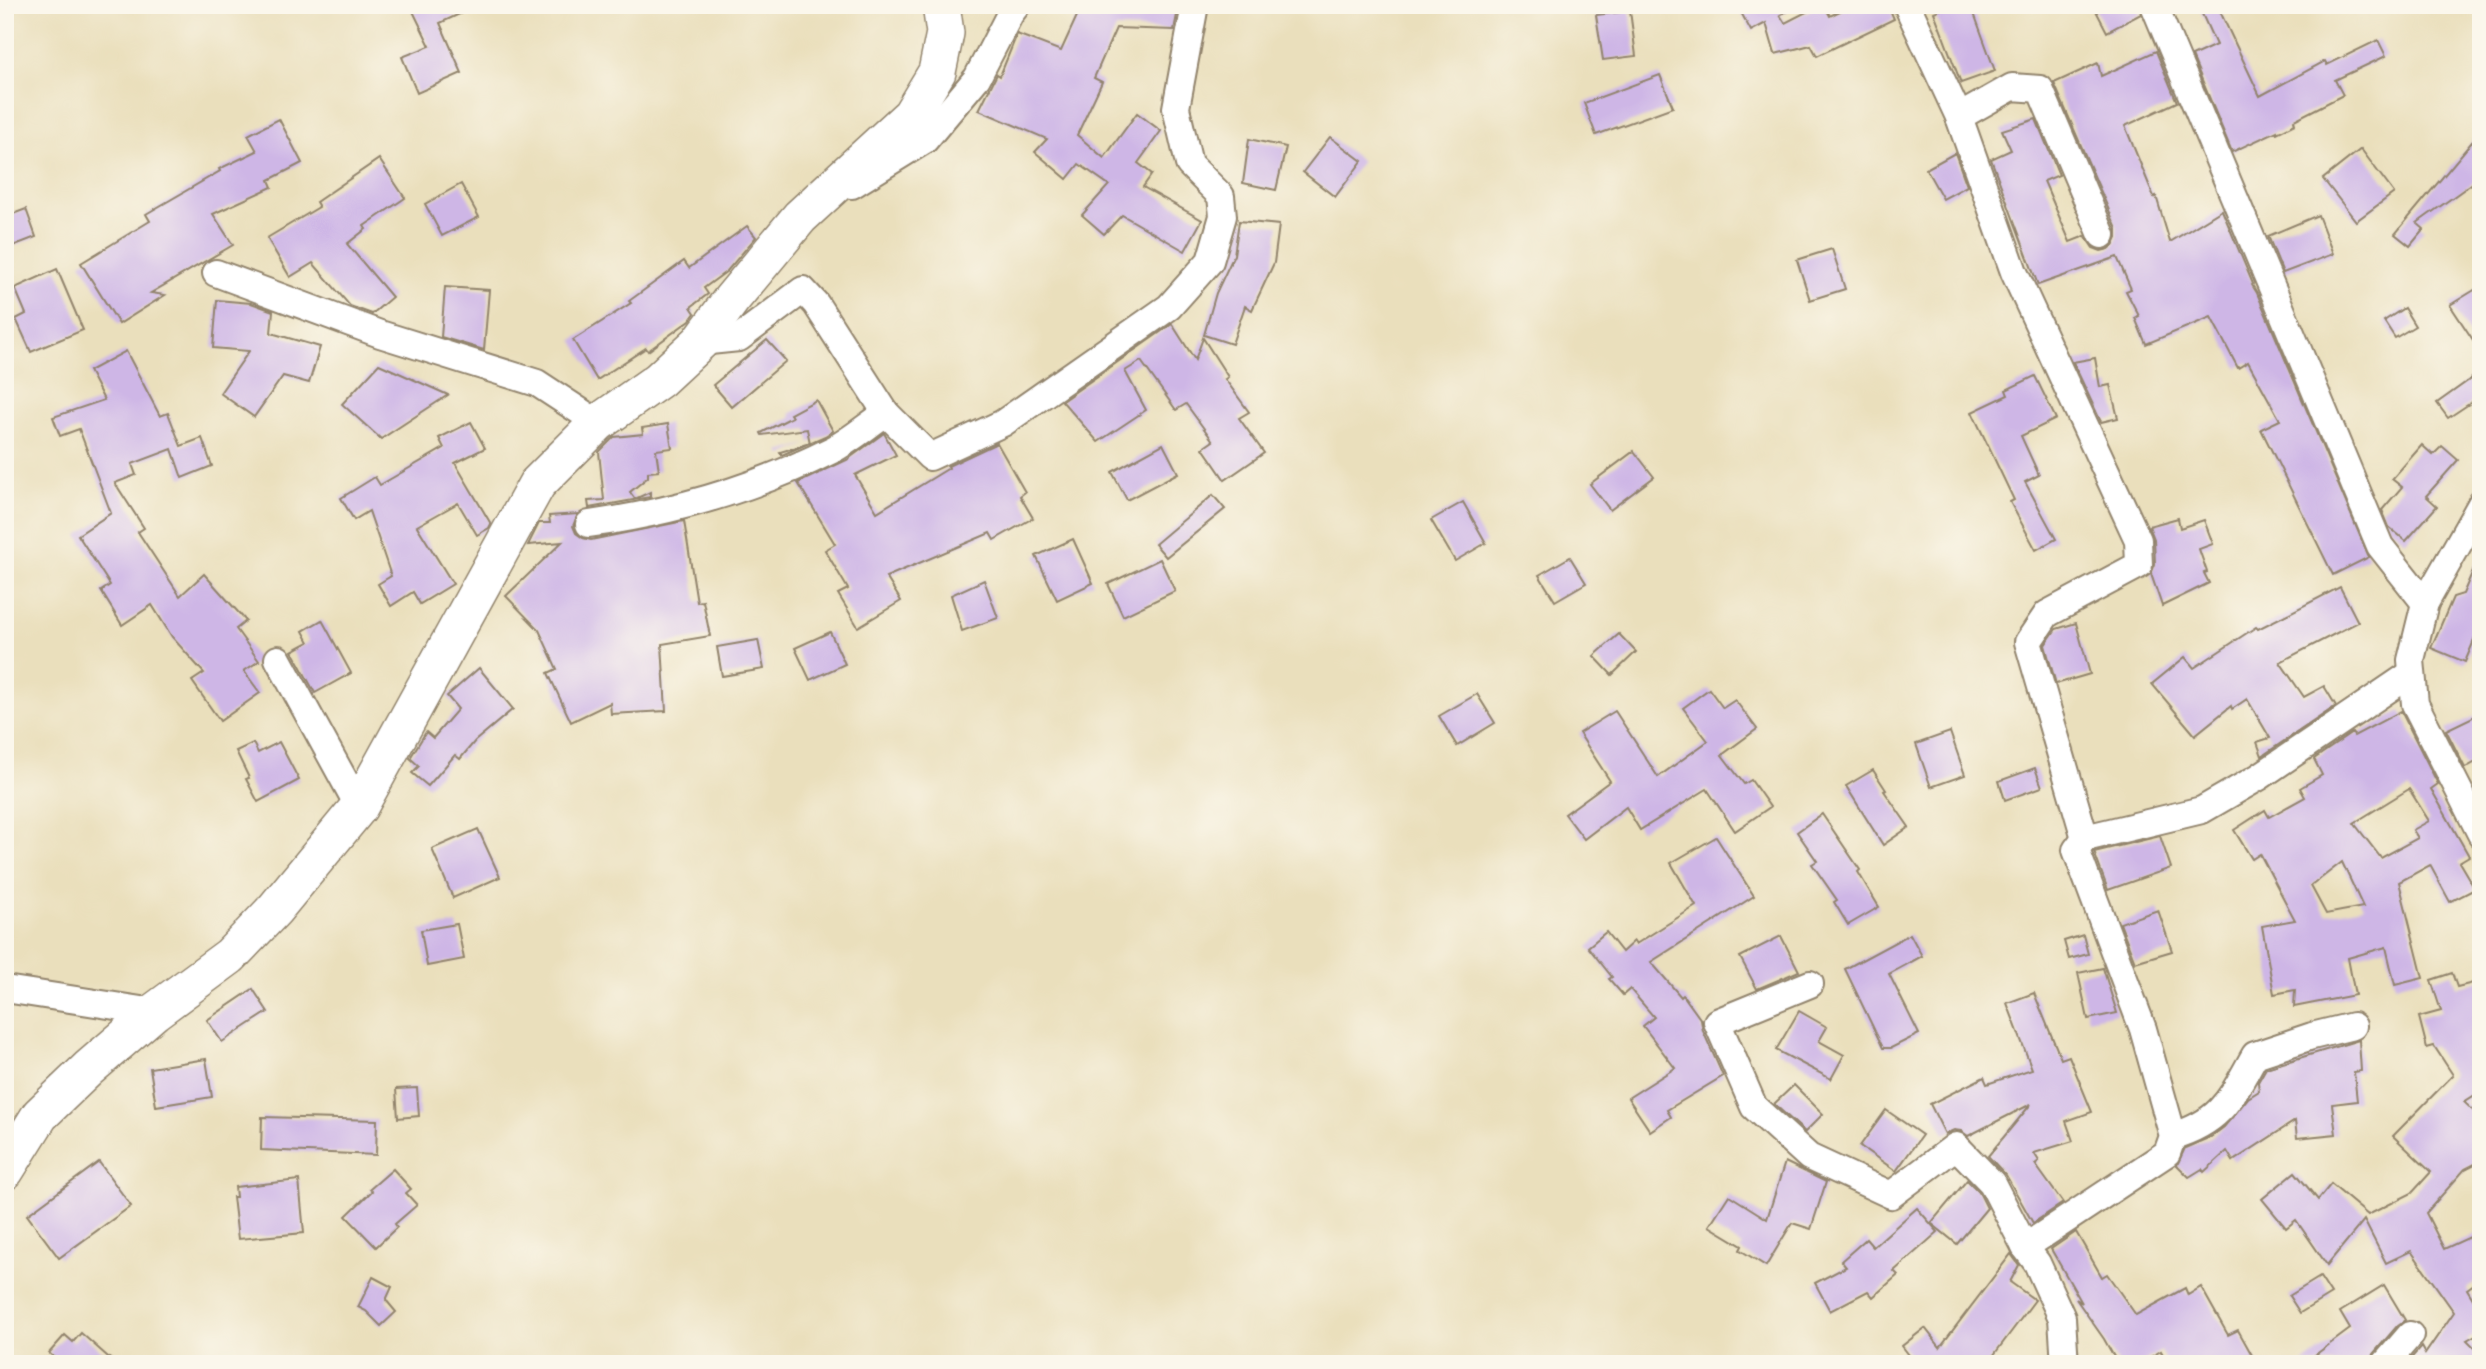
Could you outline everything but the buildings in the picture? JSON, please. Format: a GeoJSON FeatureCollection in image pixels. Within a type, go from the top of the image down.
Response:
{"type":"FeatureCollection","features":[{"type":"Feature","properties":{"kind":"main road"},"geometry":{"type":"LineString","coordinates":[[5,1171],[40,1115],[89,1068],[154,1013],[230,956],[274,910],[359,807],[537,484],[598,423],[659,380],[700,342],[800,217],[911,114],[937,72],[945,33],[941,5]]}},
{"type":"Feature","properties":{"kind":"street"},"geometry":{"type":"LineString","coordinates":[[800,217],[925,140],[977,78],[1017,5]]}},
{"type":"Feature","properties":{"kind":"street"},"geometry":{"type":"LineString","coordinates":[[700,342],[740,338],[803,290],[816,304],[886,413],[930,457],[1003,423],[1169,306],[1210,261],[1223,216],[1221,196],[1189,164],[1176,108],[1195,5]]}},
{"type":"Feature","properties":{"kind":"street"},"geometry":{"type":"LineString","coordinates":[[1907,5],[1959,117],[2014,272],[2138,540],[2139,565],[2048,614],[2028,642],[2085,838]]}},
{"type":"Feature","properties":{"kind":"street"},"geometry":{"type":"LineString","coordinates":[[2154,5],[2295,347],[2381,546],[2425,603]]}},
{"type":"Feature","properties":{"kind":"street"},"geometry":{"type":"LineString","coordinates":[[1959,117],[2012,87],[2040,89],[2102,235]]}},
{"type":"Feature","properties":{"kind":"street"},"geometry":{"type":"LineString","coordinates":[[216,273],[380,334],[537,383],[598,423]]}},
{"type":"Feature","properties":{"kind":"street"},"geometry":{"type":"LineString","coordinates":[[589,524],[673,510],[745,487],[833,449],[886,413]]}},
{"type":"Feature","properties":{"kind":"street"},"geometry":{"type":"LineString","coordinates":[[2481,503],[2425,603],[2412,660],[2415,704],[2481,834]]}},
{"type":"Feature","properties":{"kind":"street"},"geometry":{"type":"LineString","coordinates":[[278,659],[359,807]]}},
{"type":"Feature","properties":{"kind":"street"},"geometry":{"type":"LineString","coordinates":[[2025,1247],[2167,1153],[2173,1136],[2143,1029],[2076,850],[2085,838],[2202,810],[2259,777],[2412,673]]}},
{"type":"Feature","properties":{"kind":"street"},"geometry":{"type":"LineString","coordinates":[[1810,984],[1717,1022],[1754,1107],[1809,1157],[1891,1195],[1956,1146],[1992,1182],[2025,1247],[2037,1263],[2062,1318],[2065,1364]]}},
{"type":"Feature","properties":{"kind":"street"},"geometry":{"type":"LineString","coordinates":[[5,989],[154,1013]]}},
{"type":"Feature","properties":{"kind":"street"},"geometry":{"type":"LineString","coordinates":[[2173,1136],[2192,1131],[2224,1108],[2255,1055],[2353,1026]]}},
{"type":"Feature","properties":{"kind":"street"},"geometry":{"type":"LineString","coordinates":[[2385,1364],[2410,1335]]}}]}
